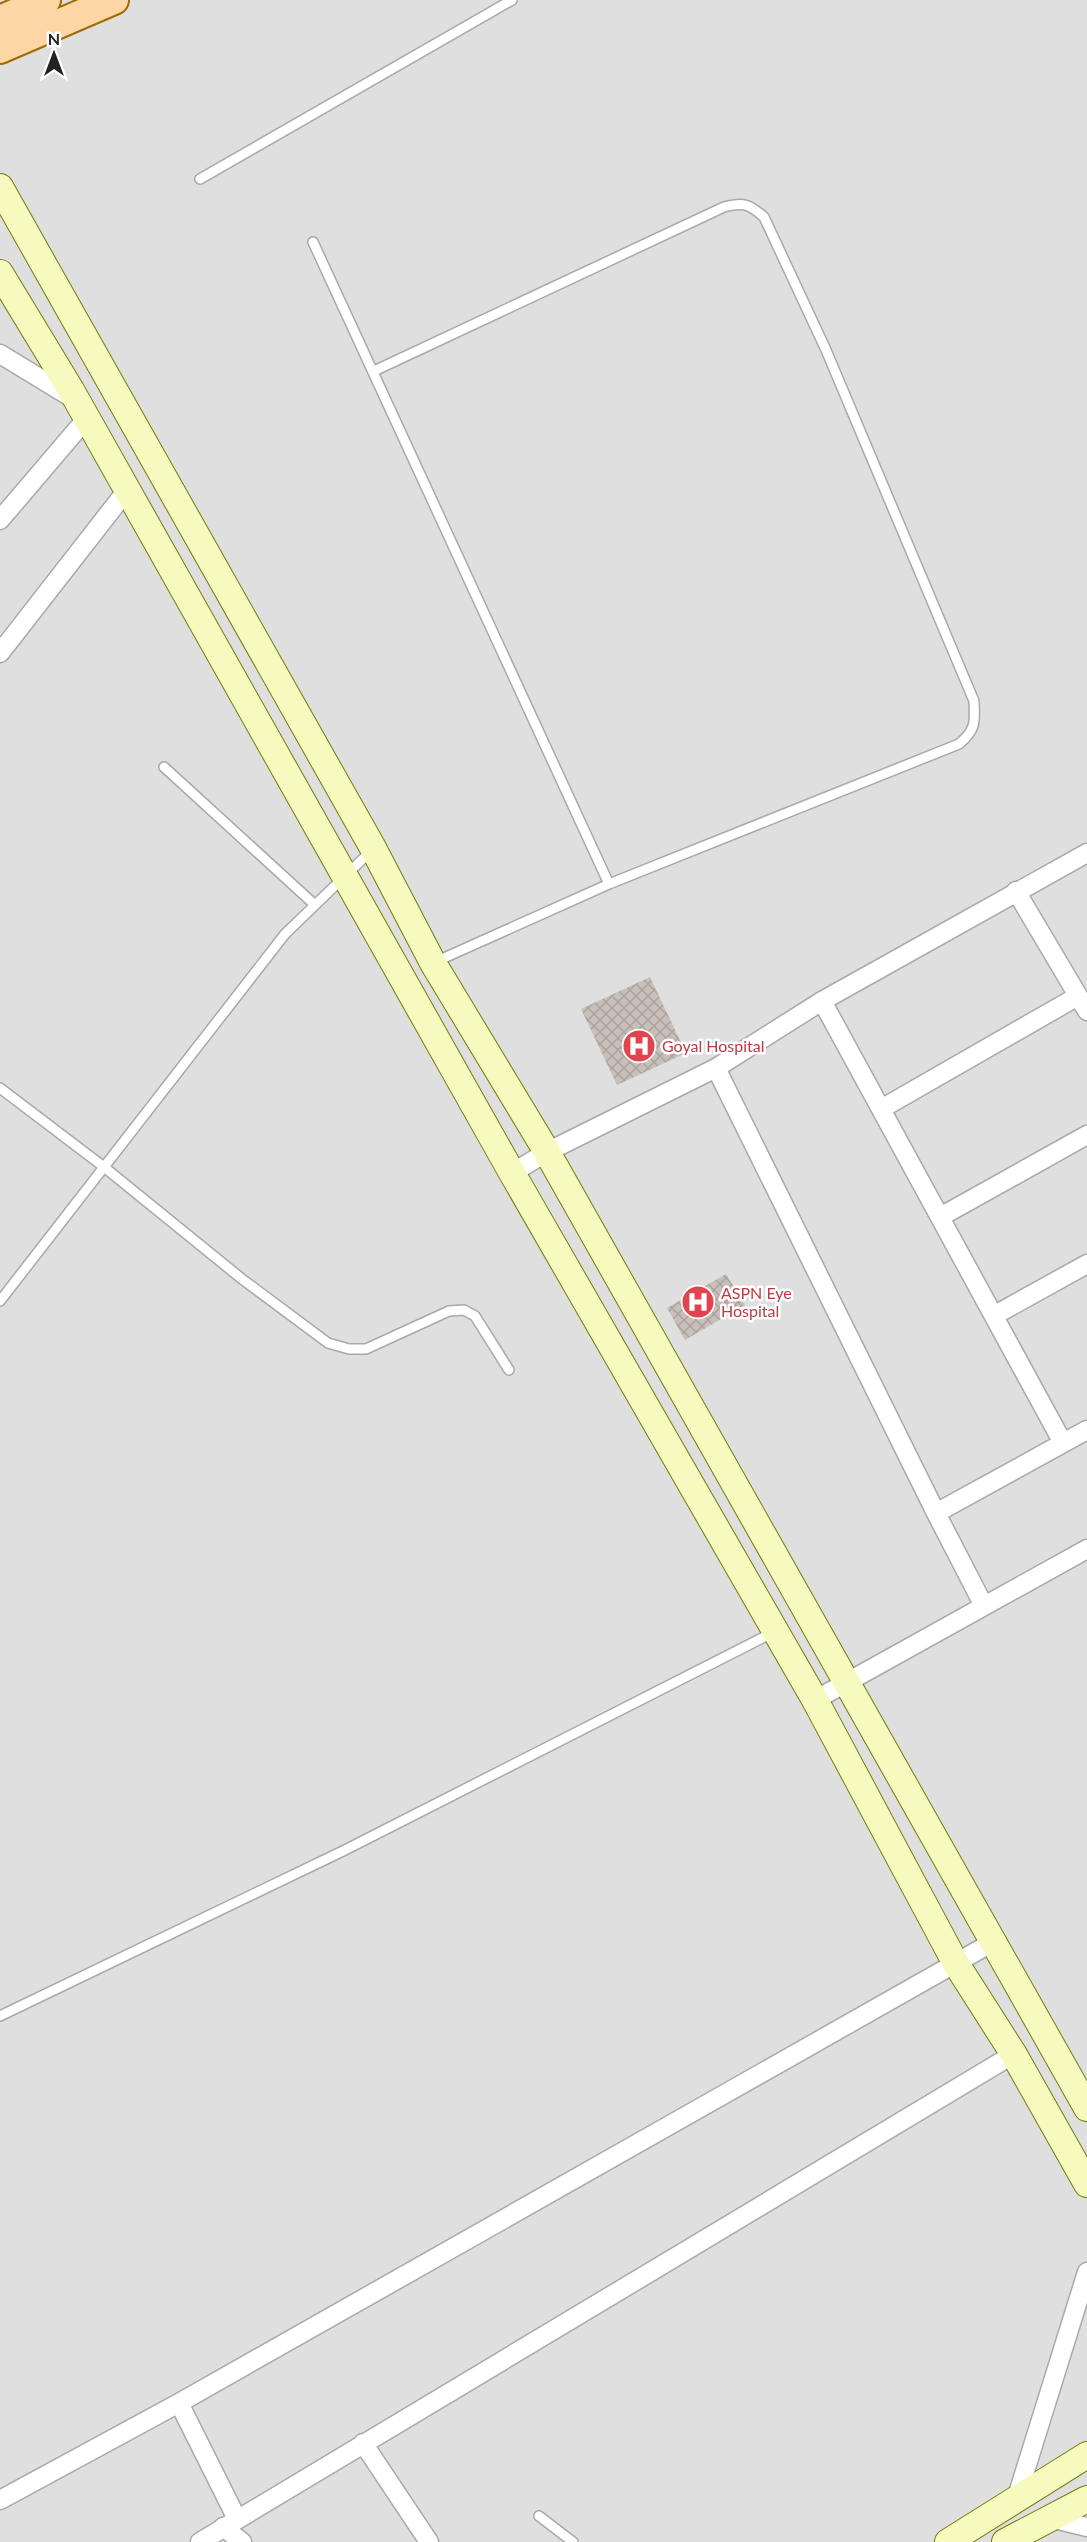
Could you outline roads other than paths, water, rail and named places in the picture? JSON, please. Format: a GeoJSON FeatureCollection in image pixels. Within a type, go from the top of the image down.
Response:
{"type":"FeatureCollection","features":[{"type":"Feature","properties":{"kind":"main road"},"geometry":{"type":"LineString","coordinates":[[0,20],[46,0]]}},
{"type":"Feature","properties":{"kind":"main road"},"geometry":{"type":"LineString","coordinates":[[0,49],[114,0]]}},
{"type":"Feature","properties":{"kind":"main road"},"geometry":{"type":"LineString","coordinates":[[0,187],[373,849],[433,963],[547,1152],[1087,2108]]}},
{"type":"Feature","properties":{"kind":"main road"},"geometry":{"type":"LineString","coordinates":[[0,273],[127,489],[512,1173],[815,1700],[956,1962],[1084,2172]]}},
{"type":"Feature","properties":{"kind":"main road"},"geometry":{"type":"LineString","coordinates":[[203,624],[235,604]]}},
{"type":"Feature","properties":{"kind":"main road"},"geometry":{"type":"LineString","coordinates":[[948,2542],[1087,2455]]}},
{"type":"Feature","properties":{"kind":"main road"},"geometry":{"type":"LineString","coordinates":[[1005,2542],[1087,2499]]}},
{"type":"Feature","properties":{"kind":"street"},"geometry":{"type":"LineString","coordinates":[[0,354],[81,409],[0,520]]}},
{"type":"Feature","properties":{"kind":"street"},"geometry":{"type":"LineString","coordinates":[[0,653],[127,489]]}},
{"type":"Feature","properties":{"kind":"street"},"geometry":{"type":"LineString","coordinates":[[512,1173],[547,1152],[716,1068],[822,1000],[1087,853]]}},
{"type":"Feature","properties":{"kind":"street"},"geometry":{"type":"LineString","coordinates":[[881,1108],[1082,1003],[1016,891]]}},
{"type":"Feature","properties":{"kind":"street"},"geometry":{"type":"LineString","coordinates":[[822,1000],[1064,1443]]}},
{"type":"Feature","properties":{"kind":"street"},"geometry":{"type":"LineString","coordinates":[[716,1068],[984,1606]]}},
{"type":"Feature","properties":{"kind":"street"},"geometry":{"type":"LineString","coordinates":[[940,1217],[1087,1135]]}},
{"type":"Feature","properties":{"kind":"street"},"geometry":{"type":"LineString","coordinates":[[995,1315],[1087,1264]]}},
{"type":"Feature","properties":{"kind":"street"},"geometry":{"type":"LineString","coordinates":[[936,1513],[1087,1430]]}},
{"type":"Feature","properties":{"kind":"street"},"geometry":{"type":"LineString","coordinates":[[815,1700],[1087,1549]]}},
{"type":"Feature","properties":{"kind":"street"},"geometry":{"type":"LineString","coordinates":[[0,2500],[179,2403],[993,1942]]}},
{"type":"Feature","properties":{"kind":"street"},"geometry":{"type":"LineString","coordinates":[[200,2542],[1014,2054]]}},
{"type":"Feature","properties":{"kind":"street"},"geometry":{"type":"LineString","coordinates":[[1016,2500],[1087,2272]]}},
{"type":"Feature","properties":{"kind":"street"},"geometry":{"type":"LineString","coordinates":[[179,2403],[230,2523],[242,2542]]}},
{"type":"Feature","properties":{"kind":"street"},"geometry":{"type":"LineString","coordinates":[[363,2443],[429,2542]]}},
{"type":"Feature","properties":{"kind":"street"},"geometry":{"type":"LineString","coordinates":[[1050,2518],[1087,2527]]}},
{"type":"Feature","properties":{"kind":"lane"},"geometry":{"type":"LineString","coordinates":[[200,179],[512,0]]}},
{"type":"Feature","properties":{"kind":"lane"},"geometry":{"type":"LineString","coordinates":[[374,371],[724,207],[741,203],[753,208],[764,217],[826,350],[974,701],[975,721],[970,735],[959,744],[609,884],[433,963]]}},
{"type":"Feature","properties":{"kind":"lane"},"geometry":{"type":"LineString","coordinates":[[313,242],[609,884]]}},
{"type":"Feature","properties":{"kind":"lane"},"geometry":{"type":"LineString","coordinates":[[164,767],[315,905]]}},
{"type":"Feature","properties":{"kind":"lane"},"geometry":{"type":"LineString","coordinates":[[0,1301],[285,934],[373,849]]}},
{"type":"Feature","properties":{"kind":"lane"},"geometry":{"type":"LineString","coordinates":[[0,1088],[104,1167],[242,1279],[328,1343],[349,1349],[366,1349],[449,1311],[464,1310],[475,1316],[509,1370]]}},
{"type":"Feature","properties":{"kind":"lane"},"geometry":{"type":"LineString","coordinates":[[0,2016],[345,1850],[774,1632]]}},
{"type":"Feature","properties":{"kind":"lane"},"geometry":{"type":"LineString","coordinates":[[539,2516],[573,2542]]}},
{"type":"Feature","properties":{"kind":"place","name":"Goyal Hospital"},"geometry":{"type":"Point","coordinates":[639,1046]}},
{"type":"Feature","properties":{"kind":"place","name":"ASPN Eye Hospital"},"geometry":{"type":"Point","coordinates":[698,1302]}}]}
